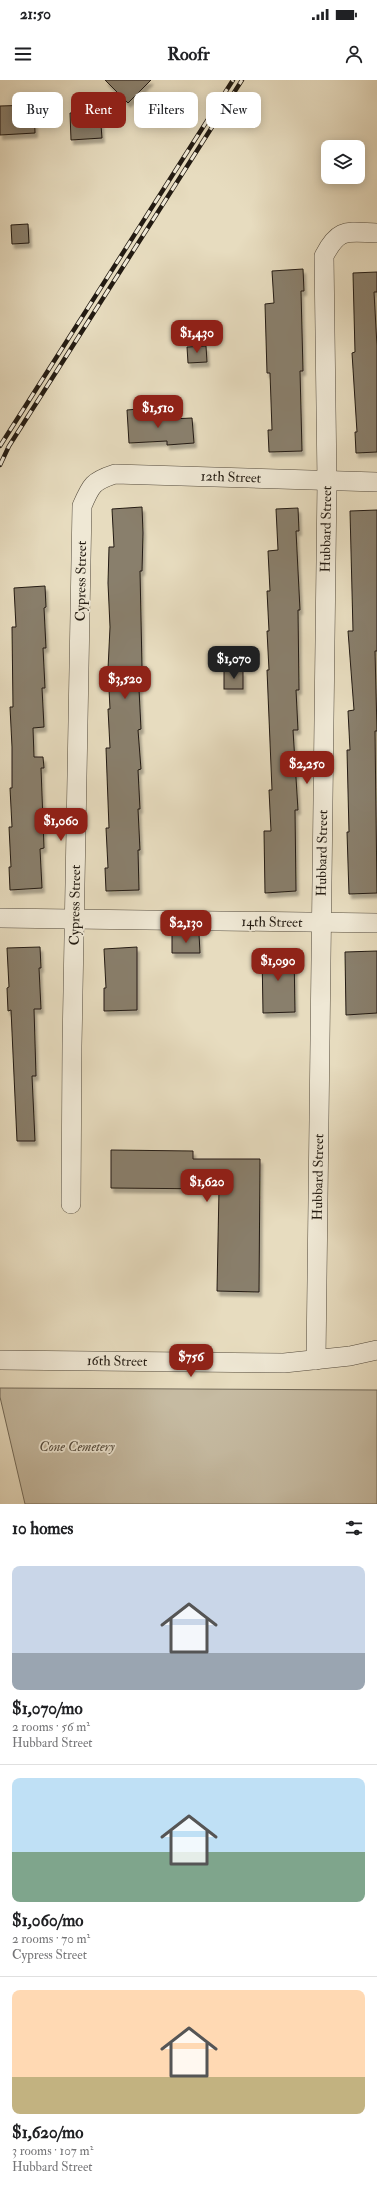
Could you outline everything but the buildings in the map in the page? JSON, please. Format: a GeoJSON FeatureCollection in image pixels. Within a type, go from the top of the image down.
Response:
{"type":"FeatureCollection","features":[{"type":"Feature","properties":{"kind":"street","name":"Hubbard Street"},"geometry":{"type":"LineString","coordinates":[[316,1360],[327,482],[324,256],[332,241],[343,232],[377,233]]}},
{"type":"Feature","properties":{"kind":"street","name":"12th Street"},"geometry":{"type":"LineString","coordinates":[[89,488],[98,480],[115,474],[327,482],[377,482]]}},
{"type":"Feature","properties":{"kind":"street","name":"Cypress Street"},"geometry":{"type":"LineString","coordinates":[[71,1204],[82,506],[89,488]]}},
{"type":"Feature","properties":{"kind":"street","name":"14th Street"},"geometry":{"type":"LineString","coordinates":[[0,918],[377,923]]}},
{"type":"Feature","properties":{"kind":"street","name":"16th Street"},"geometry":{"type":"LineString","coordinates":[[0,1360],[276,1363],[316,1360],[377,1350]]}},
{"type":"Feature","properties":{"kind":"green space","name":"Cone Cemetery"},"geometry":{"type":"Polygon","coordinates":[[[0,1388],[377,1390],[377,1504],[25,1504],[0,1397],[0,1388]]]}},
{"type":"Feature","properties":{"kind":"railway"},"geometry":{"type":"LineString","coordinates":[[0,446],[233,80]]}},
{"type":"Feature","properties":{"kind":"railway"},"geometry":{"type":"LineString","coordinates":[[0,465],[9,446],[242,80]]}}]}
